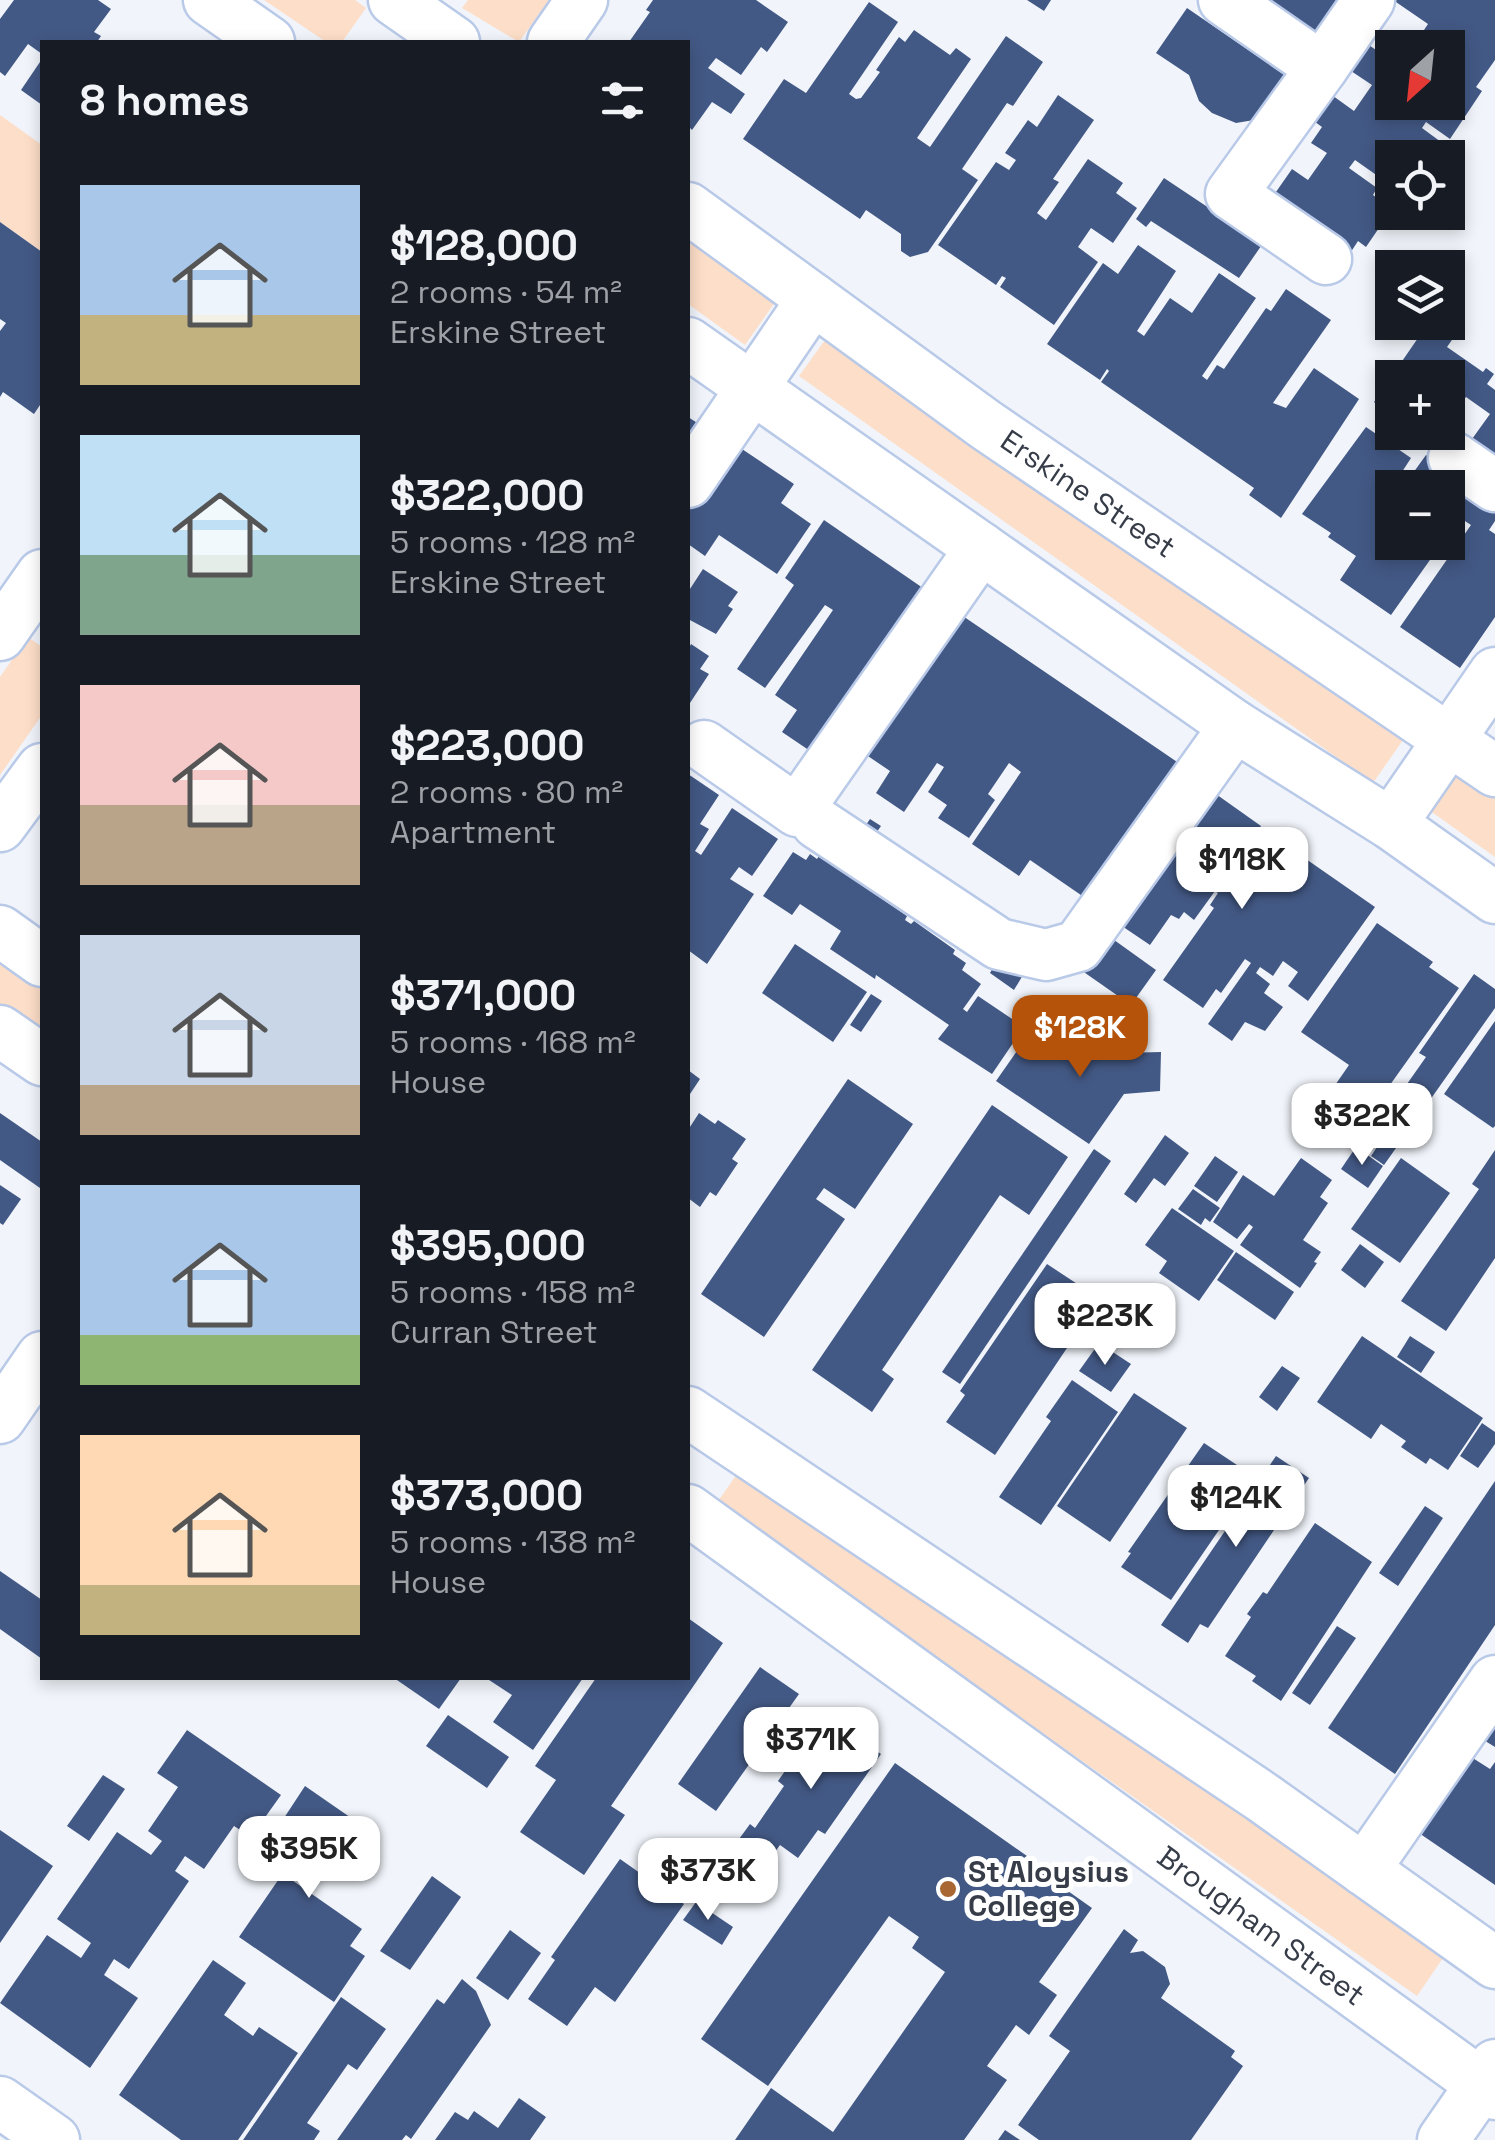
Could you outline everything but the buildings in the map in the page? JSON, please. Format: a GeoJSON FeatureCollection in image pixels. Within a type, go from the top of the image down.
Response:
{"type":"FeatureCollection","features":[{"type":"Feature","properties":{"kind":"street"},"geometry":{"type":"LineString","coordinates":[[209,0],[266,40]]}},
{"type":"Feature","properties":{"kind":"street"},"geometry":{"type":"LineString","coordinates":[[554,40],[582,0]]}},
{"type":"Feature","properties":{"kind":"street"},"geometry":{"type":"LineString","coordinates":[[1224,0],[1322,68]]}},
{"type":"Feature","properties":{"kind":"street"},"geometry":{"type":"LineString","coordinates":[[1326,260],[1231,194],[1368,0]]}},
{"type":"Feature","properties":{"kind":"street","name":"Erskine Street"},"geometry":{"type":"LineString","coordinates":[[690,209],[986,425],[1495,771]]}},
{"type":"Feature","properties":{"kind":"street"},"geometry":{"type":"LineString","coordinates":[[690,479],[813,298]]}},
{"type":"Feature","properties":{"kind":"street"},"geometry":{"type":"LineString","coordinates":[[690,344],[1234,726],[1391,824],[1495,898]]}},
{"type":"Feature","properties":{"kind":"street"},"geometry":{"type":"LineString","coordinates":[[1454,458],[1495,486]]}},
{"type":"Feature","properties":{"kind":"street"},"geometry":{"type":"LineString","coordinates":[[704,746],[797,810],[981,548]]}},
{"type":"Feature","properties":{"kind":"street"},"geometry":{"type":"LineString","coordinates":[[1391,824],[1495,673]]}},
{"type":"Feature","properties":{"kind":"street"},"geometry":{"type":"LineString","coordinates":[[817,823],[999,944],[1046,956],[1078,946],[1234,726]]}},
{"type":"Feature","properties":{"kind":"street"},"geometry":{"type":"LineString","coordinates":[[0,826],[40,772]]}},
{"type":"Feature","properties":{"kind":"street"},"geometry":{"type":"LineString","coordinates":[[0,931],[40,961]]}},
{"type":"Feature","properties":{"kind":"street"},"geometry":{"type":"LineString","coordinates":[[0,1030],[40,1059]]}},
{"type":"Feature","properties":{"kind":"street"},"geometry":{"type":"LineString","coordinates":[[0,1418],[40,1360]]}},
{"type":"Feature","properties":{"kind":"street"},"geometry":{"type":"LineString","coordinates":[[690,1489],[707,1425],[1245,1786],[1495,1963]]}},
{"type":"Feature","properties":{"kind":"street","name":"Brougham Street"},"geometry":{"type":"LineString","coordinates":[[690,1511],[1490,2081]]}},
{"type":"Feature","properties":{"kind":"street"},"geometry":{"type":"LineString","coordinates":[[1364,1870],[1495,1681]]}},
{"type":"Feature","properties":{"kind":"street"},"geometry":{"type":"LineString","coordinates":[[1443,2140],[1490,2081]]}},
{"type":"Feature","properties":{"kind":"street"},"geometry":{"type":"LineString","coordinates":[[0,2102],[54,2140]]}},
{"type":"Feature","properties":{"kind":"shaded area"},"geometry":{"type":"Polygon","coordinates":[[[264,0],[355,0],[366,8],[343,40],[323,40],[264,0]]]}},
{"type":"Feature","properties":{"kind":"shaded area"},"geometry":{"type":"Polygon","coordinates":[[[468,0],[549,0],[520,40],[462,8],[468,0]]]}},
{"type":"Feature","properties":{"kind":"shaded area"},"geometry":{"type":"Polygon","coordinates":[[[0,115],[40,144],[40,251],[0,222],[0,115]]]}},
{"type":"Feature","properties":{"kind":"shaded area"},"geometry":{"type":"Polygon","coordinates":[[[690,235],[778,298],[745,345],[690,305],[690,235]]]}},
{"type":"Feature","properties":{"kind":"shaded area"},"geometry":{"type":"Polygon","coordinates":[[[830,333],[1403,740],[1373,783],[799,376],[830,333]]]}},
{"type":"Feature","properties":{"kind":"shaded area"},"geometry":{"type":"Polygon","coordinates":[[[28,637],[40,646],[40,718],[0,775],[0,677],[28,637]]]}},
{"type":"Feature","properties":{"kind":"shaded area"},"geometry":{"type":"Polygon","coordinates":[[[1456,771],[1495,799],[1495,857],[1429,810],[1456,771]]]}},
{"type":"Feature","properties":{"kind":"shaded area"},"geometry":{"type":"Polygon","coordinates":[[[0,946],[40,975],[40,1036],[0,1007],[0,946]]]}},
{"type":"Feature","properties":{"kind":"shaded area"},"geometry":{"type":"Polygon","coordinates":[[[744,1464],[1445,1955],[1417,1996],[716,1504],[744,1464]]]}},
{"type":"Feature","properties":{"kind":"place","name":"St Aloysius College"},"geometry":{"type":"Point","coordinates":[948,1889]}}]}
